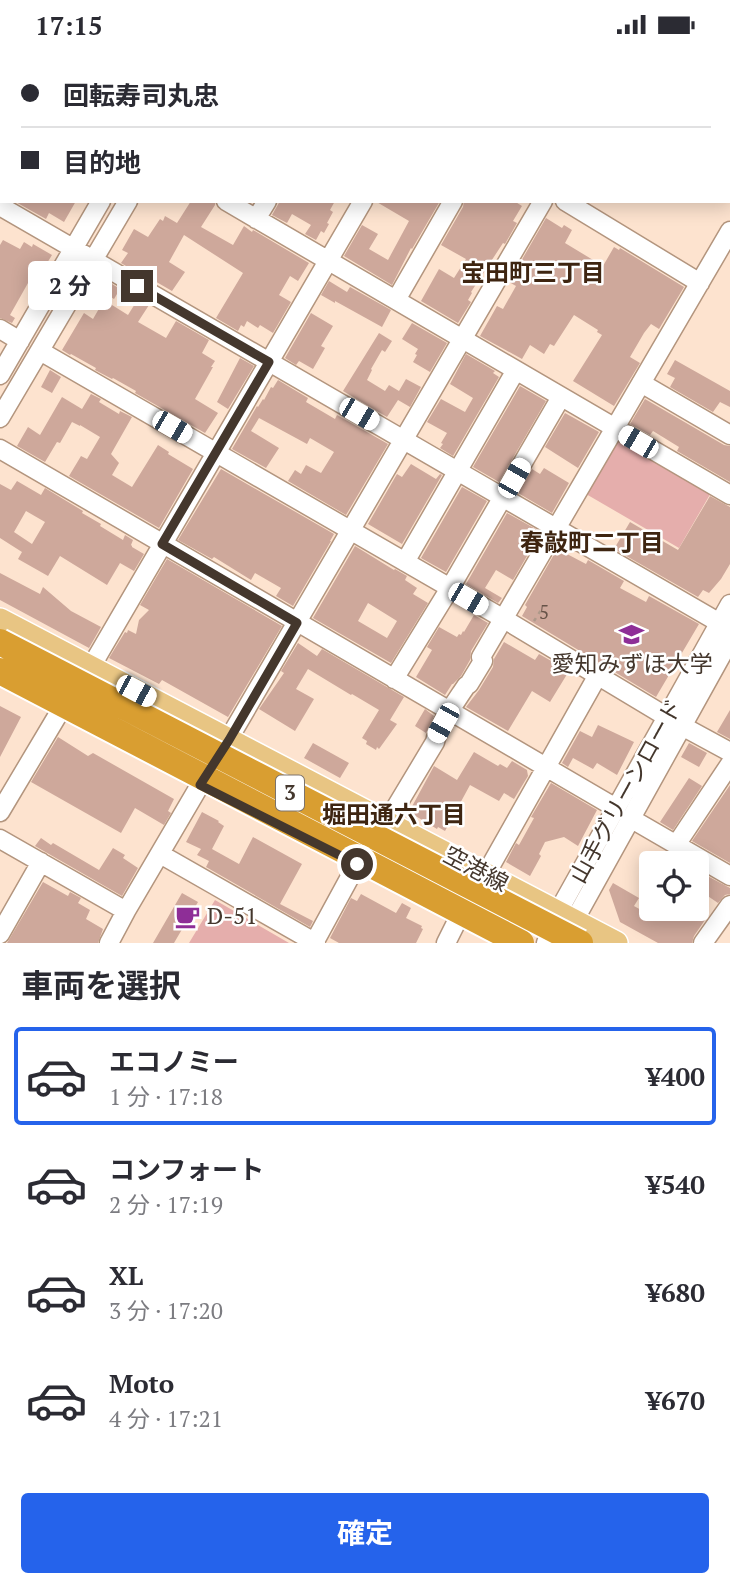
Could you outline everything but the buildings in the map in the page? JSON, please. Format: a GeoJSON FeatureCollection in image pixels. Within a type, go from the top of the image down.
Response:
{"type":"FeatureCollection","features":[{"type":"Feature","properties":{"kind":"highway","name":"3"},"geometry":{"type":"LineString","coordinates":[[0,642],[571,925]]}},
{"type":"Feature","properties":{"kind":"highway","name":"3"},"geometry":{"type":"LineString","coordinates":[[0,671],[521,943]]}},
{"type":"Feature","properties":{"kind":"highway"},"geometry":{"type":"LineString","coordinates":[[182,750],[286,805],[484,930]]}},
{"type":"Feature","properties":{"kind":"main road","name":"空港線"},"geometry":{"type":"LineString","coordinates":[[0,620],[486,874],[571,925],[616,943]]}},
{"type":"Feature","properties":{"kind":"main road"},"geometry":{"type":"LineString","coordinates":[[0,681],[508,943]]}},
{"type":"Feature","properties":{"kind":"street"},"geometry":{"type":"LineString","coordinates":[[0,375],[100,203]]}},
{"type":"Feature","properties":{"kind":"street"},"geometry":{"type":"LineString","coordinates":[[0,418],[127,203]]}},
{"type":"Feature","properties":{"kind":"street"},"geometry":{"type":"LineString","coordinates":[[229,203],[730,495]]}},
{"type":"Feature","properties":{"kind":"street"},"geometry":{"type":"LineString","coordinates":[[256,219],[266,203]]}},
{"type":"Feature","properties":{"kind":"street"},"geometry":{"type":"LineString","coordinates":[[91,667],[362,203]]}},
{"type":"Feature","properties":{"kind":"street"},"geometry":{"type":"LineString","coordinates":[[396,300],[452,203]]}},
{"type":"Feature","properties":{"kind":"street"},"geometry":{"type":"LineString","coordinates":[[108,943],[542,203]]}},
{"type":"Feature","properties":{"kind":"street"},"geometry":{"type":"LineString","coordinates":[[568,203],[700,283]]}},
{"type":"Feature","properties":{"kind":"street"},"geometry":{"type":"LineString","coordinates":[[0,206],[725,626]]}},
{"type":"Feature","properties":{"kind":"street"},"geometry":{"type":"LineString","coordinates":[[387,822],[451,710],[483,661],[481,657],[730,230]]}},
{"type":"Feature","properties":{"kind":"street"},"geometry":{"type":"LineString","coordinates":[[0,329],[20,341]]}},
{"type":"Feature","properties":{"kind":"street"},"geometry":{"type":"LineString","coordinates":[[40,351],[730,752]]}},
{"type":"Feature","properties":{"kind":"street"},"geometry":{"type":"LineString","coordinates":[[405,562],[516,370]]}},
{"type":"Feature","properties":{"kind":"street"},"geometry":{"type":"LineString","coordinates":[[641,383],[730,435]]}},
{"type":"Feature","properties":{"kind":"street"},"geometry":{"type":"LineString","coordinates":[[394,679],[561,397]]}},
{"type":"Feature","properties":{"kind":"street"},"geometry":{"type":"LineString","coordinates":[[0,449],[451,710],[730,876]]}},
{"type":"Feature","properties":{"kind":"street","name":"山手グリーンロード"},"geometry":{"type":"LineString","coordinates":[[555,943],[571,925],[623,813],[725,626],[730,604]]}},
{"type":"Feature","properties":{"kind":"street","name":"山手グリーンロード"},"geometry":{"type":"LineString","coordinates":[[675,721],[730,640]]}},
{"type":"Feature","properties":{"kind":"street"},"geometry":{"type":"LineString","coordinates":[[486,874],[598,675]]}},
{"type":"Feature","properties":{"kind":"street"},"geometry":{"type":"LineString","coordinates":[[0,812],[59,713]]}},
{"type":"Feature","properties":{"kind":"street"},"geometry":{"type":"LineString","coordinates":[[676,845],[730,764]]}},
{"type":"Feature","properties":{"kind":"street"},"geometry":{"type":"LineString","coordinates":[[0,839],[126,911]]}},
{"type":"Feature","properties":{"kind":"street"},"geometry":{"type":"LineString","coordinates":[[160,854],[315,943],[357,864]]}},
{"type":"Feature","properties":{"kind":"street"},"geometry":{"type":"LineString","coordinates":[[0,934],[41,862]]}},
{"type":"Feature","properties":{"kind":"street"},"geometry":{"type":"LineString","coordinates":[[703,943],[730,905]]}},
{"type":"Feature","properties":{"kind":"street"},"geometry":{"type":"LineString","coordinates":[[446,943],[460,918]]}},
{"type":"Feature","properties":{"kind":"street","name":"山手グリーンロード"},"geometry":{"type":"LineString","coordinates":[[546,943],[571,925]]}},
{"type":"Feature","properties":{"kind":"shaded area"},"geometry":{"type":"Polygon","coordinates":[[[619,438],[712,491],[679,548],[586,494],[619,438]]]}},
{"type":"Feature","properties":{"kind":"shaded area"},"geometry":{"type":"Polygon","coordinates":[[[215,900],[289,943],[189,943],[215,900]]]}},
{"type":"Feature","properties":{"kind":"place","name":"愛知みずほ大学"},"geometry":{"type":"Point","coordinates":[632,634]}},
{"type":"Feature","properties":{"kind":"place","name":"D-51"},"geometry":{"type":"Point","coordinates":[187,916]}},
{"type":"Feature","properties":{"kind":"district","name":"宝田町三丁目"},"geometry":{"type":"Point","coordinates":[533,273]}},
{"type":"Feature","properties":{"kind":"district","name":"春敲町二丁目"},"geometry":{"type":"Point","coordinates":[592,543]}},
{"type":"Feature","properties":{"kind":"district","name":"堀田通六丁目"},"geometry":{"type":"Point","coordinates":[394,815]}},
{"type":"Feature","properties":{"kind":"route"},"geometry":{"type":"LineString","coordinates":[[137,286],[269,362],[162,544],[297,623],[200,785],[357,864]]}}]}
